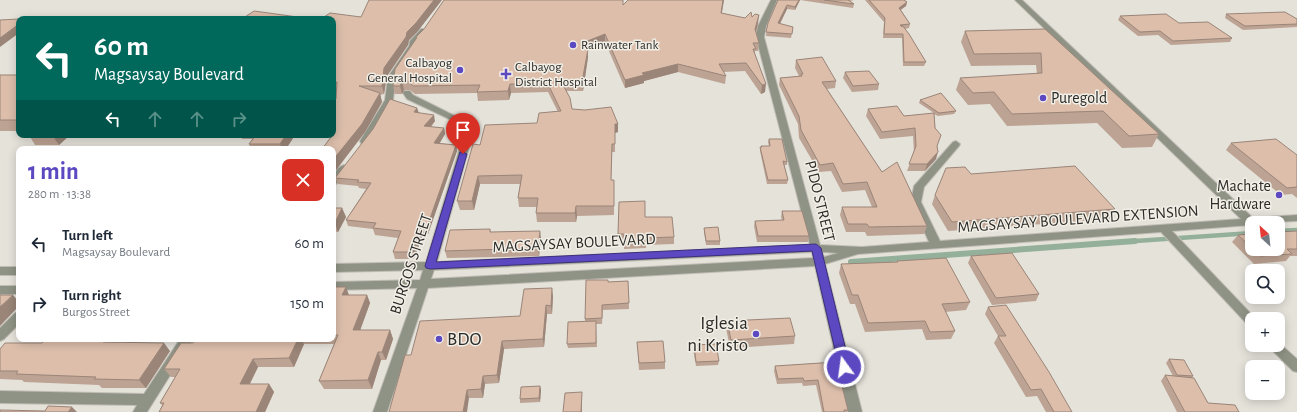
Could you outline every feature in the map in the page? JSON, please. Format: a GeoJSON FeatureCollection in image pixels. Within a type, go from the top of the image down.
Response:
{"type":"FeatureCollection","features":[{"type":"Feature","properties":{"kind":"street","name":"PIDO STREET"},"geometry":{"type":"LineString","coordinates":[[774,0],[762,26],[760,37],[816,248],[855,412]]}},
{"type":"Feature","properties":{"kind":"street"},"geometry":{"type":"LineString","coordinates":[[1018,0],[1245,216]]}},
{"type":"Feature","properties":{"kind":"street"},"geometry":{"type":"LineString","coordinates":[[360,146],[370,134],[389,100],[392,77],[413,46],[413,43],[430,23]]}},
{"type":"Feature","properties":{"kind":"street","name":"BURGOS STREET"},"geometry":{"type":"LineString","coordinates":[[380,412],[430,266],[471,126],[410,97],[407,93]]}},
{"type":"Feature","properties":{"kind":"street"},"geometry":{"type":"LineString","coordinates":[[936,245],[916,202],[917,194],[919,186],[956,144]]}},
{"type":"Feature","properties":{"kind":"street"},"geometry":{"type":"LineString","coordinates":[[336,178],[347,164]]}},
{"type":"Feature","properties":{"kind":"street","name":"MAGSAYSAY BOULEVARD EXTENSION"},"geometry":{"type":"LineString","coordinates":[[1285,219],[1297,218]]}},
{"type":"Feature","properties":{"kind":"street","name":"MAGSAYSAY BOULEVARD EXTENSION"},"geometry":{"type":"LineString","coordinates":[[816,248],[862,251],[1245,222]]}},
{"type":"Feature","properties":{"kind":"street"},"geometry":{"type":"LineString","coordinates":[[1163,228],[1245,315]]}},
{"type":"Feature","properties":{"kind":"street","name":"MAGSAYSAY BOULEVARD"},"geometry":{"type":"LineString","coordinates":[[336,268],[430,266],[816,248]]}},
{"type":"Feature","properties":{"kind":"street","name":"MAGSAYSAY BOULEVARD EXTENSION"},"geometry":{"type":"LineString","coordinates":[[819,262],[862,251]]}},
{"type":"Feature","properties":{"kind":"street"},"geometry":{"type":"LineString","coordinates":[[668,255],[670,271]]}},
{"type":"Feature","properties":{"kind":"street","name":"MAGSAYSAY BOULEVARD"},"geometry":{"type":"LineString","coordinates":[[336,286],[423,284],[819,262]]}},
{"type":"Feature","properties":{"kind":"street"},"geometry":{"type":"LineString","coordinates":[[0,271],[16,271]]}},
{"type":"Feature","properties":{"kind":"street"},"geometry":{"type":"LineString","coordinates":[[0,290],[16,290]]}},
{"type":"Feature","properties":{"kind":"street"},"geometry":{"type":"LineString","coordinates":[[0,336],[16,319]]}},
{"type":"Feature","properties":{"kind":"street"},"geometry":{"type":"LineString","coordinates":[[140,412],[185,342]]}},
{"type":"Feature","properties":{"kind":"street"},"geometry":{"type":"LineString","coordinates":[[1281,352],[1297,367]]}},
{"type":"Feature","properties":{"kind":"street"},"geometry":{"type":"LineString","coordinates":[[0,397],[148,400]]}},
{"type":"Feature","properties":{"kind":"building"},"geometry":{"type":"Polygon","coordinates":[[[369,0],[434,0],[407,32],[406,37],[384,68],[382,86],[359,86],[380,93],[362,124],[336,156],[336,146],[324,146],[330,138],[336,138],[337,82],[336,16],[326,16],[330,13],[361,17],[369,0]]]}},
{"type":"Feature","properties":{"kind":"building"},"geometry":{"type":"Polygon","coordinates":[[[444,0],[623,0],[623,5],[628,0],[723,0],[721,13],[745,18],[751,12],[752,17],[755,14],[759,15],[755,29],[759,43],[753,43],[756,49],[753,49],[766,84],[762,85],[746,63],[719,64],[726,76],[678,64],[642,73],[644,75],[625,80],[605,34],[585,42],[588,49],[582,82],[562,83],[570,98],[572,109],[585,110],[611,107],[618,124],[615,124],[615,144],[612,144],[611,180],[614,180],[614,206],[576,206],[575,213],[536,213],[538,198],[518,198],[522,175],[478,176],[472,201],[457,201],[473,144],[480,145],[485,125],[537,123],[539,113],[561,111],[548,84],[510,84],[508,91],[477,92],[480,85],[413,86],[408,81],[402,81],[400,86],[393,86],[395,69],[444,0]]]}},
{"type":"Feature","properties":{"kind":"building"},"geometry":{"type":"Polygon","coordinates":[[[778,0],[799,0],[795,7],[787,5],[778,23],[793,27],[792,34],[766,32],[768,23],[778,0]]]}},
{"type":"Feature","properties":{"kind":"building"},"geometry":{"type":"Polygon","coordinates":[[[824,0],[848,0],[854,4],[824,0]]]}},
{"type":"Feature","properties":{"kind":"building"},"geometry":{"type":"Polygon","coordinates":[[[869,0],[904,0],[907,2],[899,8],[910,24],[900,25],[902,27],[902,25],[909,34],[926,62],[904,62],[903,34],[884,34],[885,18],[869,0]]]}},
{"type":"Feature","properties":{"kind":"building"},"geometry":{"type":"Polygon","coordinates":[[[254,11],[290,16],[246,16],[254,11]]]}},
{"type":"Feature","properties":{"kind":"building"},"geometry":{"type":"Polygon","coordinates":[[[1285,12],[1297,19],[1297,24],[1245,26],[1226,14],[1285,12]]]}},
{"type":"Feature","properties":{"kind":"building"},"geometry":{"type":"Polygon","coordinates":[[[1166,14],[1179,23],[1208,22],[1232,38],[1173,41],[1160,31],[1140,32],[1120,16],[1166,14]]]}},
{"type":"Feature","properties":{"kind":"building"},"geometry":{"type":"Polygon","coordinates":[[[16,19],[16,26],[0,38],[0,20],[16,19]]]}},
{"type":"Feature","properties":{"kind":"building"},"geometry":{"type":"Polygon","coordinates":[[[1045,29],[1159,134],[1129,136],[1103,111],[1012,114],[994,92],[973,93],[960,78],[1042,73],[1041,53],[974,54],[965,31],[1045,29]]]}},
{"type":"Feature","properties":{"kind":"building"},"geometry":{"type":"Polygon","coordinates":[[[822,57],[836,81],[822,82],[882,172],[897,162],[927,226],[869,227],[867,224],[848,224],[842,207],[877,207],[867,182],[843,184],[833,163],[820,165],[801,130],[799,116],[780,78],[802,76],[801,74],[803,74],[796,60],[822,57]]]}},
{"type":"Feature","properties":{"kind":"building"},"geometry":{"type":"Polygon","coordinates":[[[869,71],[879,84],[853,86],[845,72],[869,71]]]}},
{"type":"Feature","properties":{"kind":"building"},"geometry":{"type":"Polygon","coordinates":[[[0,75],[16,75],[16,120],[0,120],[0,75]]]}},
{"type":"Feature","properties":{"kind":"building"},"geometry":{"type":"Polygon","coordinates":[[[941,93],[956,111],[939,113],[920,100],[941,93]]]}},
{"type":"Feature","properties":{"kind":"building"},"geometry":{"type":"Polygon","coordinates":[[[390,99],[417,108],[414,112],[434,115],[424,126],[444,128],[434,143],[456,145],[427,227],[421,227],[412,252],[393,252],[401,231],[373,228],[376,223],[346,220],[371,183],[357,182],[359,180],[336,178],[336,177],[373,129],[390,99]]]}},
{"type":"Feature","properties":{"kind":"building"},"geometry":{"type":"Polygon","coordinates":[[[897,106],[904,116],[934,113],[935,128],[941,135],[937,146],[938,152],[927,164],[909,164],[916,146],[915,128],[882,132],[868,109],[897,106]]]}},
{"type":"Feature","properties":{"kind":"building"},"geometry":{"type":"Polygon","coordinates":[[[254,138],[284,138],[280,144],[249,144],[254,138]]]}},
{"type":"Feature","properties":{"kind":"building"},"geometry":{"type":"Polygon","coordinates":[[[769,139],[782,139],[787,162],[783,161],[788,180],[768,180],[760,147],[770,146],[769,139]]]}},
{"type":"Feature","properties":{"kind":"building"},"geometry":{"type":"Polygon","coordinates":[[[1276,139],[1297,155],[1297,187],[1287,188],[1231,143],[1276,139]]]}},
{"type":"Feature","properties":{"kind":"building"},"geometry":{"type":"Polygon","coordinates":[[[1075,166],[1115,209],[952,222],[935,195],[946,168],[965,167],[971,174],[1075,166]]]}},
{"type":"Feature","properties":{"kind":"building"},"geometry":{"type":"Polygon","coordinates":[[[645,201],[645,217],[672,217],[674,237],[646,238],[646,241],[624,242],[624,234],[618,234],[619,202],[645,201]]]}},
{"type":"Feature","properties":{"kind":"building"},"geometry":{"type":"Polygon","coordinates":[[[336,208],[342,208],[336,221],[336,208]]]}},
{"type":"Feature","properties":{"kind":"building"},"geometry":{"type":"Polygon","coordinates":[[[782,211],[802,211],[809,236],[758,236],[755,221],[784,220],[782,211]]]}},
{"type":"Feature","properties":{"kind":"building"},"geometry":{"type":"Polygon","coordinates":[[[718,227],[720,241],[706,241],[704,228],[718,227]]]}},
{"type":"Feature","properties":{"kind":"building"},"geometry":{"type":"Polygon","coordinates":[[[490,229],[490,232],[540,231],[538,248],[445,251],[450,230],[490,229]]]}},
{"type":"Feature","properties":{"kind":"building"},"geometry":{"type":"Polygon","coordinates":[[[1297,231],[1297,249],[1287,249],[1292,254],[1285,254],[1285,232],[1297,231]]]}},
{"type":"Feature","properties":{"kind":"building"},"geometry":{"type":"Polygon","coordinates":[[[1245,234],[1245,242],[1238,235],[1245,234]]]}},
{"type":"Feature","properties":{"kind":"building"},"geometry":{"type":"Polygon","coordinates":[[[1012,253],[1039,294],[996,298],[971,256],[1012,253]]]}},
{"type":"Feature","properties":{"kind":"building"},"geometry":{"type":"Polygon","coordinates":[[[946,258],[970,302],[942,304],[955,331],[930,332],[925,321],[868,323],[858,295],[852,295],[841,264],[898,262],[897,261],[946,258]]]}},
{"type":"Feature","properties":{"kind":"building"},"geometry":{"type":"Polygon","coordinates":[[[586,280],[608,280],[608,282],[628,281],[629,303],[602,305],[602,318],[585,319],[586,280]]]}},
{"type":"Feature","properties":{"kind":"building"},"geometry":{"type":"Polygon","coordinates":[[[336,287],[346,287],[342,295],[367,295],[353,330],[390,330],[382,352],[378,352],[368,380],[319,381],[338,335],[336,335],[336,287]]]}},
{"type":"Feature","properties":{"kind":"building"},"geometry":{"type":"Polygon","coordinates":[[[552,288],[551,306],[546,305],[543,339],[502,341],[497,375],[483,376],[481,389],[467,390],[463,412],[389,412],[405,355],[411,355],[420,321],[520,316],[524,289],[552,288]]]}},
{"type":"Feature","properties":{"kind":"building"},"geometry":{"type":"Polygon","coordinates":[[[0,295],[13,295],[0,307],[0,295]]]}},
{"type":"Feature","properties":{"kind":"building"},"geometry":{"type":"Polygon","coordinates":[[[1006,305],[1049,372],[1072,412],[1054,412],[1041,389],[1031,390],[998,336],[1006,336],[988,307],[1006,305]]]}},
{"type":"Feature","properties":{"kind":"building"},"geometry":{"type":"Polygon","coordinates":[[[790,318],[795,336],[731,340],[727,321],[790,318]]]}},
{"type":"Feature","properties":{"kind":"building"},"geometry":{"type":"Polygon","coordinates":[[[596,321],[596,343],[567,344],[568,322],[596,321]]]}},
{"type":"Feature","properties":{"kind":"building"},"geometry":{"type":"Polygon","coordinates":[[[663,341],[665,362],[639,363],[637,342],[663,341]]]}},
{"type":"Feature","properties":{"kind":"building"},"geometry":{"type":"Polygon","coordinates":[[[297,342],[289,358],[253,359],[240,384],[269,384],[256,412],[159,412],[164,403],[160,403],[180,369],[164,369],[181,343],[297,342]]]}},
{"type":"Feature","properties":{"kind":"building"},"geometry":{"type":"Polygon","coordinates":[[[5,343],[164,343],[139,380],[16,374],[18,371],[0,371],[0,349],[5,343]]]}},
{"type":"Feature","properties":{"kind":"building"},"geometry":{"type":"Polygon","coordinates":[[[716,344],[719,361],[696,362],[694,345],[716,344]]]}},
{"type":"Feature","properties":{"kind":"building"},"geometry":{"type":"Polygon","coordinates":[[[1169,359],[1184,360],[1193,376],[1177,375],[1169,359]]]}},
{"type":"Feature","properties":{"kind":"building"},"geometry":{"type":"Polygon","coordinates":[[[836,362],[848,410],[844,410],[844,412],[824,412],[818,380],[804,381],[803,378],[778,379],[775,366],[836,362]]]}},
{"type":"Feature","properties":{"kind":"building"},"geometry":{"type":"Polygon","coordinates":[[[1165,375],[1194,378],[1208,403],[1235,405],[1239,412],[1185,412],[1165,375]]]}},
{"type":"Feature","properties":{"kind":"building"},"geometry":{"type":"Polygon","coordinates":[[[540,386],[539,398],[520,399],[521,387],[540,386]]]}},
{"type":"Feature","properties":{"kind":"building"},"geometry":{"type":"Polygon","coordinates":[[[582,392],[581,412],[563,412],[565,393],[582,392]]]}},
{"type":"Feature","properties":{"kind":"building"},"geometry":{"type":"Polygon","coordinates":[[[48,406],[72,407],[68,412],[0,412],[0,410],[45,411],[48,406]]]}},
{"type":"Feature","properties":{"kind":"waterway"},"geometry":{"type":"LineString","coordinates":[[1285,231],[1297,230]]}},
{"type":"Feature","properties":{"kind":"waterway"},"geometry":{"type":"LineString","coordinates":[[1128,242],[1245,233]]}},
{"type":"Feature","properties":{"kind":"waterway"},"geometry":{"type":"LineString","coordinates":[[1128,242],[1135,241]]}},
{"type":"Feature","properties":{"kind":"waterway"},"geometry":{"type":"LineString","coordinates":[[1121,242],[1128,242]]}},
{"type":"Feature","properties":{"kind":"waterway"},"geometry":{"type":"LineString","coordinates":[[851,262],[1128,242]]}},
{"type":"Feature","properties":{"kind":"place","name":"Rainwater Tank"},"geometry":{"type":"Point","coordinates":[573,45]}},
{"type":"Feature","properties":{"kind":"place","name":"Calbayog General Hospital"},"geometry":{"type":"Point","coordinates":[460,70]}},
{"type":"Feature","properties":{"kind":"place","name":"Calbayog District Hospital"},"geometry":{"type":"Point","coordinates":[506,74]}},
{"type":"Feature","properties":{"kind":"place","name":"Puregold"},"geometry":{"type":"Point","coordinates":[1043,98]}},
{"type":"Feature","properties":{"kind":"place","name":"Machate Hardware"},"geometry":{"type":"Point","coordinates":[1279,195]}},
{"type":"Feature","properties":{"kind":"place","name":"Iglesia ni Kristo"},"geometry":{"type":"Point","coordinates":[756,334]}},
{"type":"Feature","properties":{"kind":"place","name":"BDO"},"geometry":{"type":"Point","coordinates":[439,339]}},
{"type":"Feature","properties":{"kind":"route"},"geometry":{"type":"LineString","coordinates":[[463,154],[430,266],[816,248],[844,367]]}}]}
